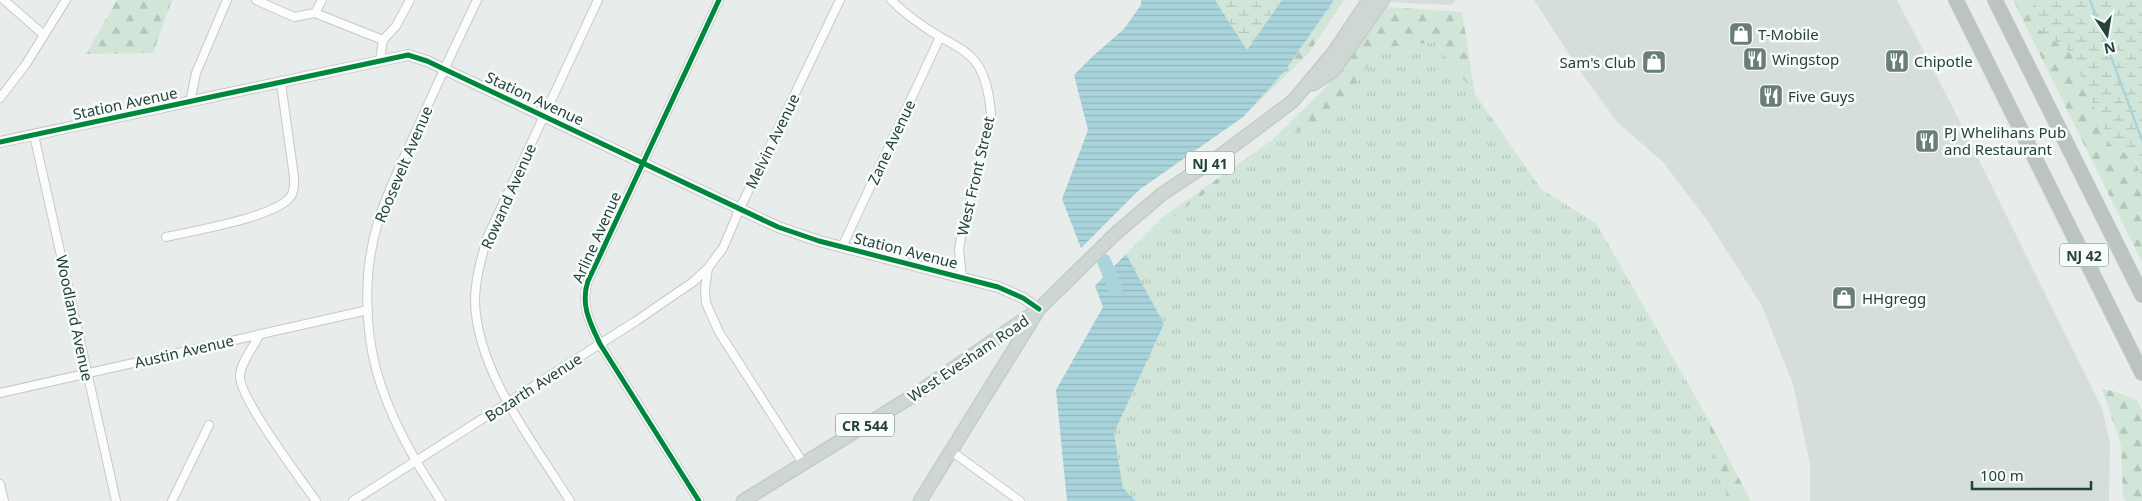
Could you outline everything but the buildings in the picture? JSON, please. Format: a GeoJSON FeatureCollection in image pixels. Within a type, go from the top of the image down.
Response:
{"type":"FeatureCollection","features":[{"type":"Feature","properties":{"kind":"highway","name":"NJ 42"},"geometry":{"type":"LineString","coordinates":[[1956,0],[2142,372]]}},
{"type":"Feature","properties":{"kind":"highway","name":"NJ 42"},"geometry":{"type":"LineString","coordinates":[[1995,0],[2142,295]]}},
{"type":"Feature","properties":{"kind":"main road","name":"NJ 41"},"geometry":{"type":"LineString","coordinates":[[922,500],[1039,309],[1080,271],[1115,234],[1162,194],[1221,155],[1294,101],[1334,52],[1369,0]]}},
{"type":"Feature","properties":{"kind":"main road"},"geometry":{"type":"LineString","coordinates":[[1304,90],[1333,71],[1383,0]]}},
{"type":"Feature","properties":{"kind":"main road","name":"West Evesham Road"},"geometry":{"type":"LineString","coordinates":[[743,501],[918,392],[1039,309]]}},
{"type":"Feature","properties":{"kind":"main road"},"geometry":{"type":"LineString","coordinates":[[986,346],[1004,344],[1010,350],[1010,356]]}},
{"type":"Feature","properties":{"kind":"street"},"geometry":{"type":"LineString","coordinates":[[4,0],[44,35]]}},
{"type":"Feature","properties":{"kind":"street"},"geometry":{"type":"LineString","coordinates":[[0,98],[66,0]]}},
{"type":"Feature","properties":{"kind":"street"},"geometry":{"type":"LineString","coordinates":[[190,102],[196,73],[227,0]]}},
{"type":"Feature","properties":{"kind":"street"},"geometry":{"type":"LineString","coordinates":[[256,0],[294,18],[315,13],[382,40]]}},
{"type":"Feature","properties":{"kind":"street"},"geometry":{"type":"LineString","coordinates":[[315,13],[322,0]]}},
{"type":"Feature","properties":{"kind":"street"},"geometry":{"type":"LineString","coordinates":[[380,60],[382,40],[396,26],[410,0]]}},
{"type":"Feature","properties":{"kind":"street","name":"Roosevelt Avenue"},"geometry":{"type":"LineString","coordinates":[[441,501],[416,462],[396,424],[375,367],[368,310],[369,272],[378,223],[390,190],[477,0]]}},
{"type":"Feature","properties":{"kind":"street","name":"Rowand Avenue"},"geometry":{"type":"LineString","coordinates":[[570,501],[496,380],[480,337],[475,301],[478,272],[487,238],[598,0]]}},
{"type":"Feature","properties":{"kind":"street","name":"Arline Avenue"},"geometry":{"type":"LineString","coordinates":[[699,501],[600,344],[589,322],[584,299],[585,291],[642,162],[719,0]]}},
{"type":"Feature","properties":{"kind":"street","name":"Melvin Avenue"},"geometry":{"type":"LineString","coordinates":[[708,268],[723,248],[740,208],[840,0]]}},
{"type":"Feature","properties":{"kind":"street","name":"West Front Street"},"geometry":{"type":"LineString","coordinates":[[891,0],[915,20],[968,54],[977,64],[983,76],[991,115],[961,237],[962,277]]}},
{"type":"Feature","properties":{"kind":"street","name":"Zane Avenue"},"geometry":{"type":"LineString","coordinates":[[842,247],[940,37]]}},
{"type":"Feature","properties":{"kind":"street","name":"Station Avenue"},"geometry":{"type":"LineString","coordinates":[[0,142],[408,55],[427,61],[778,227],[819,241],[998,287],[1023,298],[1039,309]]}},
{"type":"Feature","properties":{"kind":"street"},"geometry":{"type":"LineString","coordinates":[[166,237],[232,222],[271,210],[292,195],[294,176],[281,83]]}},
{"type":"Feature","properties":{"kind":"street","name":"Woodland Avenue"},"geometry":{"type":"LineString","coordinates":[[34,135],[116,501]]}},
{"type":"Feature","properties":{"kind":"street"},"geometry":{"type":"LineString","coordinates":[[708,268],[705,289],[706,303],[711,317],[803,463]]}},
{"type":"Feature","properties":{"kind":"street","name":"Bozarth Avenue"},"geometry":{"type":"LineString","coordinates":[[353,501],[600,344],[693,282],[708,268]]}},
{"type":"Feature","properties":{"kind":"street","name":"Austin Avenue"},"geometry":{"type":"LineString","coordinates":[[0,393],[368,310]]}},
{"type":"Feature","properties":{"kind":"street"},"geometry":{"type":"LineString","coordinates":[[260,334],[241,370],[240,384],[249,403],[316,501]]}},
{"type":"Feature","properties":{"kind":"street"},"geometry":{"type":"LineString","coordinates":[[172,501],[210,425]]}},
{"type":"Feature","properties":{"kind":"street"},"geometry":{"type":"LineString","coordinates":[[951,451],[1020,501]]}},
{"type":"Feature","properties":{"kind":"street"},"geometry":{"type":"LineString","coordinates":[[0,484],[4,501]]}},
{"type":"Feature","properties":{"kind":"shaded area"},"geometry":{"type":"Polygon","coordinates":[[[1382,0],[1456,0],[1451,5],[1381,2],[1382,0]]]}},
{"type":"Feature","properties":{"kind":"shaded area"},"geometry":{"type":"Polygon","coordinates":[[[1534,0],[1897,0],[1952,106],[2102,408],[2110,443],[2109,501],[1810,501],[1810,465],[1793,384],[1762,306],[1707,220],[1663,162],[1617,122],[1578,68],[1534,0]]]}},
{"type":"Feature","properties":{"kind":"green space"},"geometry":{"type":"Polygon","coordinates":[[[117,0],[172,0],[153,53],[86,54],[117,0]]]}},
{"type":"Feature","properties":{"kind":"green space"},"geometry":{"type":"Polygon","coordinates":[[[1215,0],[1282,0],[1247,50],[1215,0]]]}},
{"type":"Feature","properties":{"kind":"green space"},"geometry":{"type":"Polygon","coordinates":[[[1334,0],[1344,0],[1308,54],[1243,117],[1284,72],[1334,0]]]}},
{"type":"Feature","properties":{"kind":"green space"},"geometry":{"type":"Polygon","coordinates":[[[2013,0],[2031,0],[2039,29],[2072,54],[2110,144],[2134,158],[2142,178],[2142,262],[2013,0]]]}},
{"type":"Feature","properties":{"kind":"green space"},"geometry":{"type":"Polygon","coordinates":[[[2031,0],[2142,0],[2142,178],[2134,158],[2110,144],[2072,54],[2039,29],[2031,0]]]}},
{"type":"Feature","properties":{"kind":"green space"},"geometry":{"type":"Polygon","coordinates":[[[1388,7],[1462,12],[1475,94],[1435,42],[1380,48],[1329,122],[1285,135],[1137,243],[1163,217],[1271,141],[1336,77],[1388,7]]]}},
{"type":"Feature","properties":{"kind":"green space"},"geometry":{"type":"Polygon","coordinates":[[[1435,42],[1475,94],[1542,190],[1596,223],[1706,415],[1728,501],[1136,501],[1123,488],[1114,433],[1164,324],[1126,254],[1137,243],[1285,135],[1329,122],[1379,48],[1435,42]]]}},
{"type":"Feature","properties":{"kind":"green space"},"geometry":{"type":"Polygon","coordinates":[[[2102,389],[2137,400],[2142,410],[2142,501],[2126,501],[2123,497],[2121,445],[2102,389]]]}},
{"type":"Feature","properties":{"kind":"green space"},"geometry":{"type":"Polygon","coordinates":[[[1706,415],[1751,501],[1728,501],[1706,415]]]}},
{"type":"Feature","properties":{"kind":"water"},"geometry":{"type":"Polygon","coordinates":[[[1141,0],[1215,0],[1247,50],[1282,0],[1334,0],[1284,72],[1243,117],[1139,190],[1081,248],[1062,199],[1088,130],[1074,75],[1124,29],[1141,5],[1141,0]]]}},
{"type":"Feature","properties":{"kind":"water"},"geometry":{"type":"Polygon","coordinates":[[[1126,254],[1164,324],[1114,433],[1123,488],[1136,501],[1067,501],[1056,390],[1103,307],[1095,286],[1126,254]]]}},
{"type":"Feature","properties":{"kind":"waterway"},"geometry":{"type":"LineString","coordinates":[[2090,0],[2142,140]]}},
{"type":"Feature","properties":{"kind":"waterway"},"geometry":{"type":"LineString","coordinates":[[1104,261],[1115,288]]}},
{"type":"Feature","properties":{"kind":"cycle path"},"geometry":{"type":"LineString","coordinates":[[699,501],[600,344],[587,313],[585,298],[588,281],[719,0]]}},
{"type":"Feature","properties":{"kind":"cycle path"},"geometry":{"type":"LineString","coordinates":[[0,142],[408,55],[427,61],[778,227],[819,241],[998,287],[1023,298],[1039,309]]}},
{"type":"Feature","properties":{"kind":"place","name":"T-Mobile"},"geometry":{"type":"Point","coordinates":[1741,34]}},
{"type":"Feature","properties":{"kind":"place","name":"Wingstop"},"geometry":{"type":"Point","coordinates":[1755,59]}},
{"type":"Feature","properties":{"kind":"place","name":"Chipotle"},"geometry":{"type":"Point","coordinates":[1897,61]}},
{"type":"Feature","properties":{"kind":"place","name":"Sam's Club"},"geometry":{"type":"Point","coordinates":[1654,62]}},
{"type":"Feature","properties":{"kind":"place","name":"Five Guys"},"geometry":{"type":"Point","coordinates":[1771,96]}},
{"type":"Feature","properties":{"kind":"place","name":"PJ Whelihans Pub and Restaurant"},"geometry":{"type":"Point","coordinates":[1927,141]}},
{"type":"Feature","properties":{"kind":"place","name":"HHgregg"},"geometry":{"type":"Point","coordinates":[1844,298]}}]}
